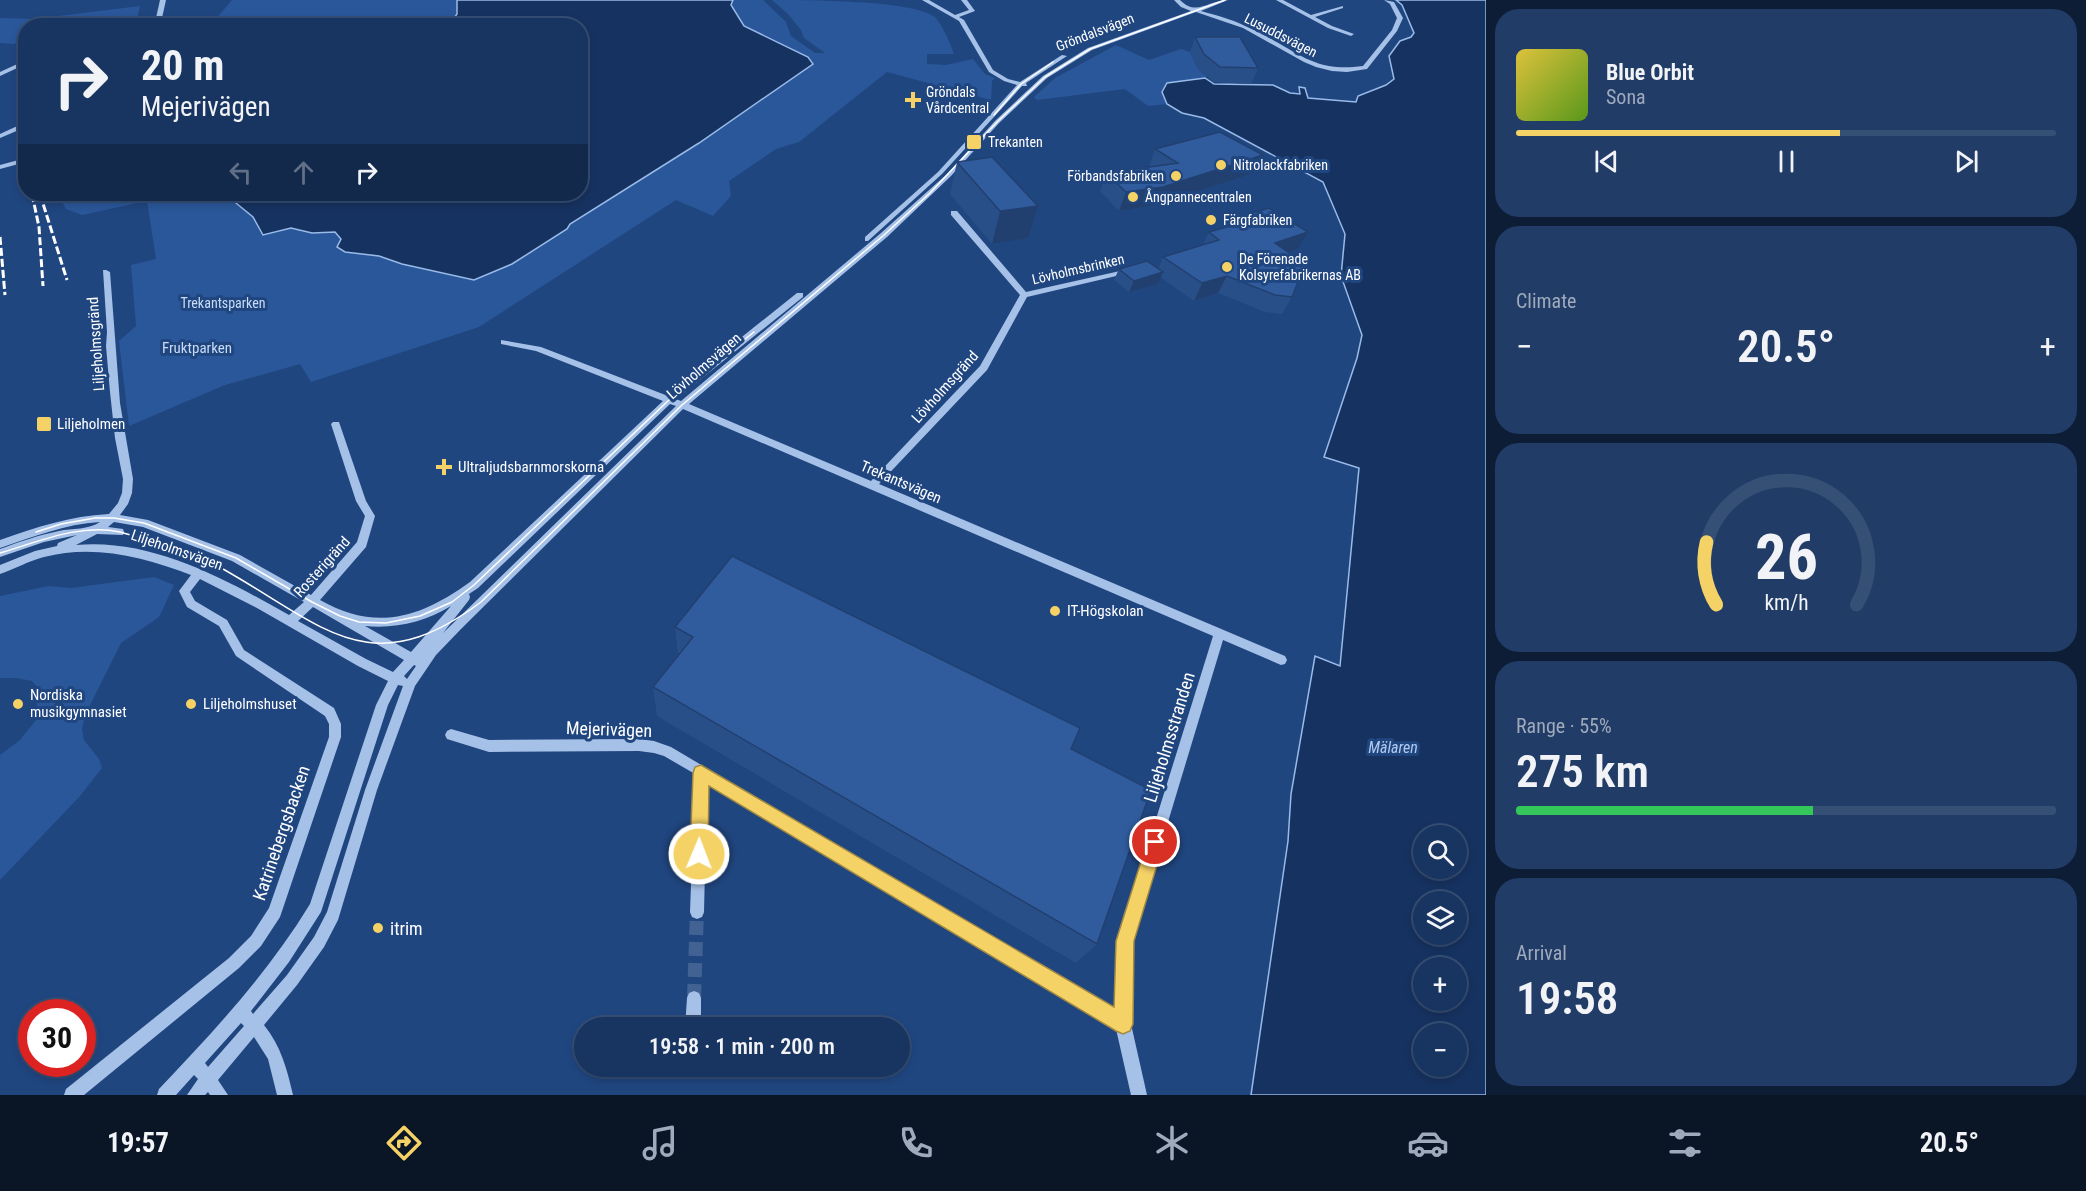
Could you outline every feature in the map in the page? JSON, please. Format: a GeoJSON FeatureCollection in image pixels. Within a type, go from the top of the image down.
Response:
{"type":"FeatureCollection","features":[{"type":"Feature","properties":{"kind":"street"},"geometry":{"type":"LineString","coordinates":[[159,18],[163,0]]}},
{"type":"Feature","properties":{"kind":"street"},"geometry":{"type":"LineString","coordinates":[[925,0],[957,16],[965,25],[983,61],[997,75],[1036,85]]}},
{"type":"Feature","properties":{"kind":"street"},"geometry":{"type":"LineString","coordinates":[[957,16],[972,12],[964,0]]}},
{"type":"Feature","properties":{"kind":"street"},"geometry":{"type":"LineString","coordinates":[[1177,0],[1183,6],[1194,10]]}},
{"type":"Feature","properties":{"kind":"street","name":"Gröndalsvägen"},"geometry":{"type":"LineString","coordinates":[[1036,85],[1056,69],[1090,49],[1216,0]]}},
{"type":"Feature","properties":{"kind":"street","name":"Gröndalsvägen"},"geometry":{"type":"LineString","coordinates":[[1023,82],[1045,66],[1085,47],[1226,0]]}},
{"type":"Feature","properties":{"kind":"street"},"geometry":{"type":"LineString","coordinates":[[1279,0],[1310,17],[1351,34]]}},
{"type":"Feature","properties":{"kind":"street","name":"Lusuddsvägen"},"geometry":{"type":"LineString","coordinates":[[1194,10],[1252,31],[1302,61],[1321,69],[1340,71],[1365,68],[1371,64],[1395,30],[1400,18],[1388,0]]}},
{"type":"Feature","properties":{"kind":"street"},"geometry":{"type":"LineString","coordinates":[[1310,17],[1341,7]]}},
{"type":"Feature","properties":{"kind":"street"},"geometry":{"type":"LineString","coordinates":[[0,74],[18,66]]}},
{"type":"Feature","properties":{"kind":"street","name":"Lövholmsvägen"},"geometry":{"type":"LineString","coordinates":[[409,619],[452,602],[474,585],[669,400],[876,232],[940,173],[1023,82]]}},
{"type":"Feature","properties":{"kind":"street","name":"Lövholmsvägen"},"geometry":{"type":"LineString","coordinates":[[411,684],[423,664],[473,610],[682,405],[884,235],[949,175],[1036,85]]}},
{"type":"Feature","properties":{"kind":"street"},"geometry":{"type":"LineString","coordinates":[[0,136],[18,128]]}},
{"type":"Feature","properties":{"kind":"street"},"geometry":{"type":"LineString","coordinates":[[0,167],[18,162]]}},
{"type":"Feature","properties":{"kind":"street"},"geometry":{"type":"LineString","coordinates":[[954,213],[1024,295]]}},
{"type":"Feature","properties":{"kind":"street","name":"Lövholmsbrinken"},"geometry":{"type":"LineString","coordinates":[[1024,295],[1139,269]]}},
{"type":"Feature","properties":{"kind":"street","name":"Liljeholmsgränd"},"geometry":{"type":"LineString","coordinates":[[51,551],[99,530],[114,518],[127,490],[128,478],[120,437],[110,346],[106,272]]}},
{"type":"Feature","properties":{"kind":"street","name":"Lövholmsgränd"},"geometry":{"type":"LineString","coordinates":[[872,486],[984,368],[1024,295]]}},
{"type":"Feature","properties":{"kind":"street","name":"Trekantsvägen"},"geometry":{"type":"LineString","coordinates":[[504,342],[538,349],[682,405],[1281,660]]}},
{"type":"Feature","properties":{"kind":"street","name":"Rosterigränd"},"geometry":{"type":"LineString","coordinates":[[289,622],[312,602],[362,544],[370,516],[361,501],[336,424]]}},
{"type":"Feature","properties":{"kind":"street","name":"Liljeholmsvägen"},"geometry":{"type":"LineString","coordinates":[[0,544],[61,524],[95,518],[114,518],[144,524],[236,558],[423,664]]}},
{"type":"Feature","properties":{"kind":"street"},"geometry":{"type":"LineString","coordinates":[[114,518],[124,542],[135,552]]}},
{"type":"Feature","properties":{"kind":"street","name":"Liljeholmsvägen"},"geometry":{"type":"LineString","coordinates":[[0,553],[51,536],[99,530],[119,532]]}},
{"type":"Feature","properties":{"kind":"street","name":"Liljeholmsvägen"},"geometry":{"type":"LineString","coordinates":[[0,570],[51,551],[118,549],[135,552],[198,573],[233,589],[289,622],[395,678],[411,684]]}},
{"type":"Feature","properties":{"kind":"street","name":"Katrinebergsbacken"},"geometry":{"type":"LineString","coordinates":[[72,1095],[234,963],[256,941],[275,912],[335,737],[335,723],[330,712],[240,653],[223,623],[191,604],[184,591],[198,573]]}},
{"type":"Feature","properties":{"kind":"street","name":"Lövholmsvägen"},"geometry":{"type":"LineString","coordinates":[[395,678],[438,631],[474,585]]}},
{"type":"Feature","properties":{"kind":"street","name":"Liljeholmsvägen"},"geometry":{"type":"LineString","coordinates":[[340,616],[359,622],[386,623],[409,619]]}},
{"type":"Feature","properties":{"kind":"street","name":"Liljeholmsstranden"},"geometry":{"type":"LineString","coordinates":[[1139,1095],[1123,1024],[1125,941],[1220,635]]}},
{"type":"Feature","properties":{"kind":"street"},"geometry":{"type":"LineString","coordinates":[[165,1095],[277,968],[301,934],[316,907],[381,705],[395,678]]}},
{"type":"Feature","properties":{"kind":"street"},"geometry":{"type":"LineString","coordinates":[[195,1095],[256,1025],[319,942],[333,915],[371,790],[411,684]]}},
{"type":"Feature","properties":{"kind":"street","name":"Mejerivägen"},"geometry":{"type":"LineString","coordinates":[[451,735],[489,746],[654,747],[667,751],[1123,1024]]}},
{"type":"Feature","properties":{"kind":"street"},"geometry":{"type":"LineString","coordinates":[[697,912],[701,773]]}},
{"type":"Feature","properties":{"kind":"street"},"geometry":{"type":"LineString","coordinates":[[693,1017],[694,998]]}},
{"type":"Feature","properties":{"kind":"street"},"geometry":{"type":"LineString","coordinates":[[239,1011],[265,1035],[279,1066],[285,1095]]}},
{"type":"Feature","properties":{"kind":"street"},"geometry":{"type":"LineString","coordinates":[[195,1063],[220,1095]]}},
{"type":"Feature","properties":{"kind":"green space"},"geometry":{"type":"Polygon","coordinates":[[[232,0],[457,0],[457,14],[454,18],[217,18],[232,0]]]}},
{"type":"Feature","properties":{"kind":"green space","name":"Trekantsparken"},"geometry":{"type":"Polygon","coordinates":[[[733,0],[763,0],[786,22],[791,36],[815,53],[825,53],[804,38],[801,30],[788,14],[772,0],[858,2],[923,11],[938,21],[954,54],[927,54],[927,64],[946,65],[973,59],[985,74],[995,78],[992,81],[991,100],[887,72],[799,142],[776,149],[729,181],[731,196],[713,216],[676,200],[479,327],[311,382],[300,364],[225,385],[129,426],[119,341],[136,326],[131,265],[156,259],[147,201],[234,201],[253,217],[263,235],[291,228],[312,233],[335,232],[341,239],[345,252],[379,256],[402,264],[474,280],[512,264],[567,229],[570,224],[699,143],[813,64],[808,57],[744,26],[731,5],[733,0]]]}},
{"type":"Feature","properties":{"kind":"green space"},"geometry":{"type":"Polygon","coordinates":[[[140,6],[137,18],[42,18],[140,6]]]}},
{"type":"Feature","properties":{"kind":"green space"},"geometry":{"type":"Polygon","coordinates":[[[0,18],[18,19],[18,42],[0,43],[0,18]]]}},
{"type":"Feature","properties":{"kind":"green space"},"geometry":{"type":"Polygon","coordinates":[[[1116,45],[1149,60],[1181,49],[1190,52],[1198,69],[1207,77],[1167,83],[1162,92],[1167,104],[1148,106],[1125,89],[1037,100],[1034,97],[1055,78],[1116,45]]]}},
{"type":"Feature","properties":{"kind":"green space","name":"Trekantsparken"},"geometry":{"type":"Polygon","coordinates":[[[62,201],[147,201],[82,215],[66,209],[62,201]]]}},
{"type":"Feature","properties":{"kind":"green space"},"geometry":{"type":"Polygon","coordinates":[[[154,577],[174,585],[159,617],[121,643],[85,715],[82,729],[84,740],[99,759],[102,768],[80,796],[0,880],[0,755],[20,740],[36,720],[38,688],[32,681],[0,678],[0,596],[49,586],[71,588],[154,577]]]}},
{"type":"Feature","properties":{"kind":"water"},"geometry":{"type":"Polygon","coordinates":[[[457,0],[733,0],[731,5],[744,26],[808,57],[813,64],[699,143],[570,224],[567,229],[512,264],[474,280],[402,264],[379,256],[345,252],[337,247],[341,239],[335,232],[312,233],[291,228],[263,235],[253,217],[234,201],[588,201],[588,18],[454,18],[457,14],[457,0]]]}},
{"type":"Feature","properties":{"kind":"water","name":"Mälaren"},"geometry":{"type":"Polygon","coordinates":[[[1396,0],[1486,0],[1486,1095],[1251,1095],[1288,841],[1291,794],[1315,656],[1340,666],[1359,468],[1324,457],[1357,358],[1362,335],[1341,276],[1345,234],[1323,182],[1204,118],[1182,113],[1167,104],[1162,92],[1167,83],[1205,78],[1214,84],[1273,85],[1290,93],[1300,94],[1299,87],[1305,88],[1308,98],[1356,102],[1358,96],[1386,85],[1394,79],[1389,56],[1400,41],[1411,37],[1414,33],[1402,5],[1396,0]]]}},
{"type":"Feature","properties":{"kind":"building"},"geometry":{"type":"Polygon","coordinates":[[[1195,37],[1240,37],[1258,68],[1220,67],[1204,54],[1195,37]]]}},
{"type":"Feature","properties":{"kind":"building"},"geometry":{"type":"Polygon","coordinates":[[[1220,132],[1263,155],[1163,187],[1126,192],[1106,173],[1178,163],[1155,149],[1220,132]]]}},
{"type":"Feature","properties":{"kind":"building"},"geometry":{"type":"Polygon","coordinates":[[[992,157],[1038,206],[1000,211],[957,162],[992,157]]]}},
{"type":"Feature","properties":{"kind":"building"},"geometry":{"type":"Polygon","coordinates":[[[1269,208],[1308,232],[1275,243],[1305,264],[1292,297],[1275,295],[1227,276],[1202,283],[1163,257],[1219,240],[1209,232],[1242,223],[1245,215],[1269,208]]]}},
{"type":"Feature","properties":{"kind":"building"},"geometry":{"type":"Polygon","coordinates":[[[1147,261],[1163,272],[1134,281],[1119,269],[1147,261]]]}},
{"type":"Feature","properties":{"kind":"building"},"geometry":{"type":"Polygon","coordinates":[[[732,556],[1080,728],[1071,749],[1151,790],[1097,944],[653,687],[693,637],[675,627],[732,556]]]}},
{"type":"Feature","properties":{"kind":"tunnel"},"geometry":{"type":"LineString","coordinates":[[694,998],[697,912]]}},
{"type":"Feature","properties":{"kind":"tram line"},"geometry":{"type":"LineString","coordinates":[[0,553],[74,532],[90,530],[120,532],[218,566],[290,610],[348,638],[377,643],[408,640],[442,627],[481,602],[682,405],[884,235],[930,193],[997,122],[1045,77],[1090,49],[1225,0]]}},
{"type":"Feature","properties":{"kind":"tram line"},"geometry":{"type":"LineString","coordinates":[[994,115],[1021,84],[1053,62]]}},
{"type":"Feature","properties":{"kind":"tram line"},"geometry":{"type":"LineString","coordinates":[[36,532],[61,524],[95,518],[114,518],[144,523],[236,558],[340,616],[359,622],[386,623],[420,616],[452,602],[474,585],[669,400],[754,332]]}},
{"type":"Feature","properties":{"kind":"railway"},"geometry":{"type":"LineString","coordinates":[[33,201],[39,227],[43,286]]}},
{"type":"Feature","properties":{"kind":"railway"},"geometry":{"type":"LineString","coordinates":[[42,201],[67,280]]}},
{"type":"Feature","properties":{"kind":"railway"},"geometry":{"type":"LineString","coordinates":[[0,237],[5,295]]}},
{"type":"Feature","properties":{"kind":"place","name":"Gröndals Vårdcentral"},"geometry":{"type":"Point","coordinates":[913,100]}},
{"type":"Feature","properties":{"kind":"place","name":"Trekanten"},"geometry":{"type":"Point","coordinates":[974,142]}},
{"type":"Feature","properties":{"kind":"place","name":"Nitrolackfabriken"},"geometry":{"type":"Point","coordinates":[1221,165]}},
{"type":"Feature","properties":{"kind":"place","name":"Förbandsfabriken"},"geometry":{"type":"Point","coordinates":[1176,176]}},
{"type":"Feature","properties":{"kind":"place","name":"Ångpannecentralen"},"geometry":{"type":"Point","coordinates":[1133,197]}},
{"type":"Feature","properties":{"kind":"place","name":"Färgfabriken"},"geometry":{"type":"Point","coordinates":[1211,220]}},
{"type":"Feature","properties":{"kind":"place","name":"De Förenade Kolsyrefabrikernas AB"},"geometry":{"type":"Point","coordinates":[1227,267]}},
{"type":"Feature","properties":{"kind":"place","name":"Liljeholmen"},"geometry":{"type":"Point","coordinates":[44,424]}},
{"type":"Feature","properties":{"kind":"place","name":"Ultraljudsbarnmorskorna"},"geometry":{"type":"Point","coordinates":[444,467]}},
{"type":"Feature","properties":{"kind":"place","name":"IT-Högskolan"},"geometry":{"type":"Point","coordinates":[1055,611]}},
{"type":"Feature","properties":{"kind":"place","name":"Nordiska musikgymnasiet"},"geometry":{"type":"Point","coordinates":[18,704]}},
{"type":"Feature","properties":{"kind":"place","name":"Liljeholmshuset"},"geometry":{"type":"Point","coordinates":[191,704]}},
{"type":"Feature","properties":{"kind":"place","name":"itrim"},"geometry":{"type":"Point","coordinates":[378,928]}},
{"type":"Feature","properties":{"kind":"route"},"geometry":{"type":"LineString","coordinates":[[699,854],[701,773],[1123,1024],[1125,941],[1155,842]]}},
{"type":"Feature","properties":{"kind":"park label","name":"Fruktparken"},"geometry":{"type":"Point","coordinates":[197,348]}}]}
